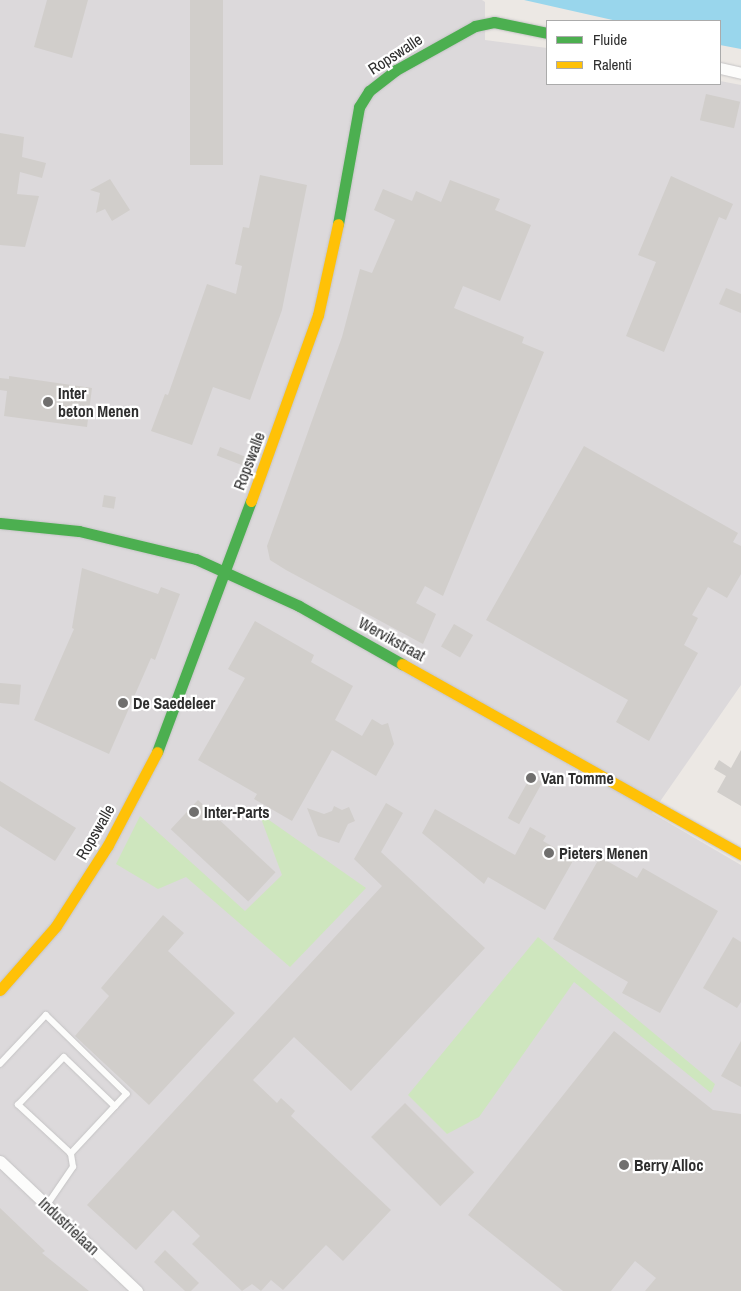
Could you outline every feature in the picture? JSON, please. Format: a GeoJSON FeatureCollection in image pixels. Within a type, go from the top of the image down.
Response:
{"type":"FeatureCollection","features":[{"type":"Feature","properties":{"kind":"street","name":"Ropswalle"},"geometry":{"type":"LineString","coordinates":[[0,990],[56,926],[113,836],[154,760],[191,668],[318,315],[332,260],[359,107],[369,91],[396,70],[474,26],[494,22],[546,33]]}},
{"type":"Feature","properties":{"kind":"street"},"geometry":{"type":"LineString","coordinates":[[721,68],[741,73]]}},
{"type":"Feature","properties":{"kind":"street","name":"Wervikstraat"},"geometry":{"type":"LineString","coordinates":[[0,523],[79,531],[134,542],[196,559],[299,606],[741,854]]}},
{"type":"Feature","properties":{"kind":"street","name":"Industrielaan"},"geometry":{"type":"LineString","coordinates":[[0,1161],[137,1291]]}},
{"type":"Feature","properties":{"kind":"lane"},"geometry":{"type":"LineString","coordinates":[[0,1064],[46,1015],[127,1094],[71,1154]]}},
{"type":"Feature","properties":{"kind":"lane"},"geometry":{"type":"LineString","coordinates":[[47,1205],[73,1167],[71,1154],[18,1105],[64,1057],[115,1106]]}},
{"type":"Feature","properties":{"kind":"shaded area"},"geometry":{"type":"Polygon","coordinates":[[[0,0],[482,0],[485,2],[485,40],[546,48],[546,85],[721,85],[721,81],[741,85],[741,685],[652,813],[741,865],[741,1291],[0,1291],[0,0]]]}},
{"type":"Feature","properties":{"kind":"green space"},"geometry":{"type":"Polygon","coordinates":[[[259,813],[366,888],[290,967],[186,877],[158,889],[116,864],[140,816],[245,911],[282,875],[259,813]]]}},
{"type":"Feature","properties":{"kind":"green space"},"geometry":{"type":"Polygon","coordinates":[[[538,937],[715,1084],[711,1093],[574,982],[479,1117],[447,1134],[408,1095],[538,937]]]}},
{"type":"Feature","properties":{"kind":"water"},"geometry":{"type":"Polygon","coordinates":[[[524,0],[741,0],[741,49],[721,45],[721,20],[613,20],[524,0]]]}},
{"type":"Feature","properties":{"kind":"building"},"geometry":{"type":"Polygon","coordinates":[[[47,0],[88,0],[72,58],[34,47],[47,0]]]}},
{"type":"Feature","properties":{"kind":"building"},"geometry":{"type":"Polygon","coordinates":[[[190,0],[223,0],[223,165],[190,165],[190,0]]]}},
{"type":"Feature","properties":{"kind":"building"},"geometry":{"type":"Polygon","coordinates":[[[706,94],[740,102],[734,128],[700,120],[706,94]]]}},
{"type":"Feature","properties":{"kind":"building"},"geometry":{"type":"Polygon","coordinates":[[[0,133],[24,137],[22,157],[46,163],[42,178],[20,172],[17,194],[39,196],[25,247],[0,245],[0,133]]]}},
{"type":"Feature","properties":{"kind":"building"},"geometry":{"type":"Polygon","coordinates":[[[260,175],[307,185],[282,310],[250,400],[213,387],[192,445],[151,431],[165,394],[168,395],[207,284],[236,294],[242,266],[235,264],[243,227],[249,228],[260,175]]]}},
{"type":"Feature","properties":{"kind":"building"},"geometry":{"type":"Polygon","coordinates":[[[671,176],[733,204],[726,220],[719,217],[664,352],[626,336],[656,262],[638,255],[671,176]]]}},
{"type":"Feature","properties":{"kind":"building"},"geometry":{"type":"Polygon","coordinates":[[[110,179],[130,210],[112,221],[105,209],[96,213],[100,193],[90,190],[110,179]]]}},
{"type":"Feature","properties":{"kind":"building"},"geometry":{"type":"Polygon","coordinates":[[[450,180],[500,199],[495,210],[531,225],[500,301],[463,286],[454,308],[524,337],[522,343],[544,352],[443,596],[425,586],[416,603],[436,614],[423,644],[270,560],[267,546],[342,337],[360,269],[372,273],[395,220],[374,210],[383,189],[412,201],[416,191],[441,202],[450,180]]]}},
{"type":"Feature","properties":{"kind":"building"},"geometry":{"type":"Polygon","coordinates":[[[726,288],[741,294],[741,313],[719,304],[726,288]]]}},
{"type":"Feature","properties":{"kind":"building","name":"Inter beton Menen"},"geometry":{"type":"Polygon","coordinates":[[[9,376],[92,388],[87,427],[4,416],[7,391],[0,390],[0,378],[9,379],[9,376]]]}},
{"type":"Feature","properties":{"kind":"building"},"geometry":{"type":"Polygon","coordinates":[[[584,446],[738,533],[733,542],[741,546],[741,574],[727,598],[708,587],[692,615],[698,618],[684,645],[698,653],[649,741],[616,722],[628,700],[486,620],[584,446]]]}},
{"type":"Feature","properties":{"kind":"building"},"geometry":{"type":"Polygon","coordinates":[[[220,447],[251,459],[248,467],[217,455],[220,447]]]}},
{"type":"Feature","properties":{"kind":"building"},"geometry":{"type":"Polygon","coordinates":[[[104,495],[116,497],[114,509],[102,507],[104,495]]]}},
{"type":"Feature","properties":{"kind":"building"},"geometry":{"type":"Polygon","coordinates":[[[82,568],[158,594],[161,587],[180,594],[155,660],[151,658],[109,754],[34,720],[74,629],[72,628],[82,568]]]}},
{"type":"Feature","properties":{"kind":"building"},"geometry":{"type":"Polygon","coordinates":[[[255,621],[314,655],[311,662],[353,686],[335,720],[362,736],[372,719],[382,725],[388,723],[394,744],[376,776],[332,750],[292,821],[254,799],[257,794],[198,760],[245,678],[228,669],[255,621]]]}},
{"type":"Feature","properties":{"kind":"building"},"geometry":{"type":"Polygon","coordinates":[[[454,624],[473,635],[460,658],[441,647],[454,624]]]}},
{"type":"Feature","properties":{"kind":"building"},"geometry":{"type":"Polygon","coordinates":[[[0,683],[21,685],[19,705],[0,703],[0,683]]]}},
{"type":"Feature","properties":{"kind":"building"},"geometry":{"type":"Polygon","coordinates":[[[741,750],[741,806],[717,792],[726,776],[714,769],[719,760],[731,768],[741,750]]]}},
{"type":"Feature","properties":{"kind":"building"},"geometry":{"type":"Polygon","coordinates":[[[531,776],[542,782],[519,824],[508,818],[531,776]]]}},
{"type":"Feature","properties":{"kind":"building"},"geometry":{"type":"Polygon","coordinates":[[[0,781],[76,828],[55,861],[0,826],[0,781]]]}},
{"type":"Feature","properties":{"kind":"building"},"geometry":{"type":"Polygon","coordinates":[[[198,800],[276,872],[248,902],[171,829],[198,800]]]}},
{"type":"Feature","properties":{"kind":"building"},"geometry":{"type":"Polygon","coordinates":[[[386,803],[403,813],[381,852],[485,948],[351,1091],[294,1037],[253,1080],[277,1103],[281,1098],[295,1111],[291,1116],[391,1210],[343,1261],[326,1245],[283,1290],[271,1280],[261,1291],[252,1284],[242,1291],[192,1244],[200,1236],[173,1210],[136,1250],[87,1205],[382,886],[354,859],[386,803]]]}},
{"type":"Feature","properties":{"kind":"building"},"geometry":{"type":"Polygon","coordinates":[[[334,806],[342,810],[349,807],[355,821],[348,824],[339,843],[318,836],[307,808],[324,814],[332,811],[334,806]]]}},
{"type":"Feature","properties":{"kind":"building"},"geometry":{"type":"Polygon","coordinates":[[[435,809],[515,855],[530,827],[546,836],[543,841],[574,859],[545,910],[488,877],[484,884],[422,833],[435,809]]]}},
{"type":"Feature","properties":{"kind":"building"},"geometry":{"type":"Polygon","coordinates":[[[600,857],[637,878],[643,868],[718,911],[660,1013],[622,993],[628,982],[553,939],[600,857]]]}},
{"type":"Feature","properties":{"kind":"building"},"geometry":{"type":"Polygon","coordinates":[[[163,915],[184,933],[168,951],[235,1013],[149,1105],[75,1036],[109,996],[101,988],[163,915]]]}},
{"type":"Feature","properties":{"kind":"building"},"geometry":{"type":"Polygon","coordinates":[[[733,937],[741,942],[741,1002],[737,1008],[703,988],[733,937]]]}},
{"type":"Feature","properties":{"kind":"building","name":"Berry Alloc"},"geometry":{"type":"Polygon","coordinates":[[[614,1031],[713,1110],[741,1114],[741,1291],[645,1291],[656,1278],[635,1261],[611,1291],[563,1291],[468,1215],[614,1031]]]}},
{"type":"Feature","properties":{"kind":"building"},"geometry":{"type":"Polygon","coordinates":[[[741,1041],[741,1087],[721,1076],[741,1041]]]}},
{"type":"Feature","properties":{"kind":"building"},"geometry":{"type":"Polygon","coordinates":[[[405,1103],[474,1172],[440,1206],[371,1137],[405,1103]]]}},
{"type":"Feature","properties":{"kind":"building"},"geometry":{"type":"Polygon","coordinates":[[[0,1208],[45,1251],[42,1253],[89,1291],[0,1291],[0,1208]]]}},
{"type":"Feature","properties":{"kind":"building"},"geometry":{"type":"Polygon","coordinates":[[[165,1250],[199,1283],[191,1291],[185,1291],[154,1262],[165,1250]]]}},
{"type":"Feature","properties":{"kind":"traffic: fast"},"geometry":{"type":"LineString","coordinates":[[338,224],[359,107],[369,91],[396,70],[475,26],[494,22],[546,33]]}},
{"type":"Feature","properties":{"kind":"traffic: fast"},"geometry":{"type":"LineString","coordinates":[[157,752],[251,501]]}},
{"type":"Feature","properties":{"kind":"traffic: fast"},"geometry":{"type":"LineString","coordinates":[[0,523],[79,531],[196,559],[299,606],[402,664]]}},
{"type":"Feature","properties":{"kind":"traffic: slow"},"geometry":{"type":"LineString","coordinates":[[251,501],[318,315],[338,224]]}},
{"type":"Feature","properties":{"kind":"traffic: slow"},"geometry":{"type":"LineString","coordinates":[[402,664],[741,854]]}},
{"type":"Feature","properties":{"kind":"traffic: slow"},"geometry":{"type":"LineString","coordinates":[[0,990],[56,926],[108,845],[157,752]]}},
{"type":"Feature","properties":{"kind":"place","name":"Inter beton Menen"},"geometry":{"type":"Point","coordinates":[48,402]}},
{"type":"Feature","properties":{"kind":"place","name":"De Saedeleer"},"geometry":{"type":"Point","coordinates":[123,703]}},
{"type":"Feature","properties":{"kind":"place","name":"Van Tomme"},"geometry":{"type":"Point","coordinates":[531,778]}},
{"type":"Feature","properties":{"kind":"place","name":"Inter-Parts"},"geometry":{"type":"Point","coordinates":[194,812]}},
{"type":"Feature","properties":{"kind":"place","name":"Pieters Menen"},"geometry":{"type":"Point","coordinates":[549,853]}},
{"type":"Feature","properties":{"kind":"place","name":"Berry Alloc"},"geometry":{"type":"Point","coordinates":[624,1165]}}]}
